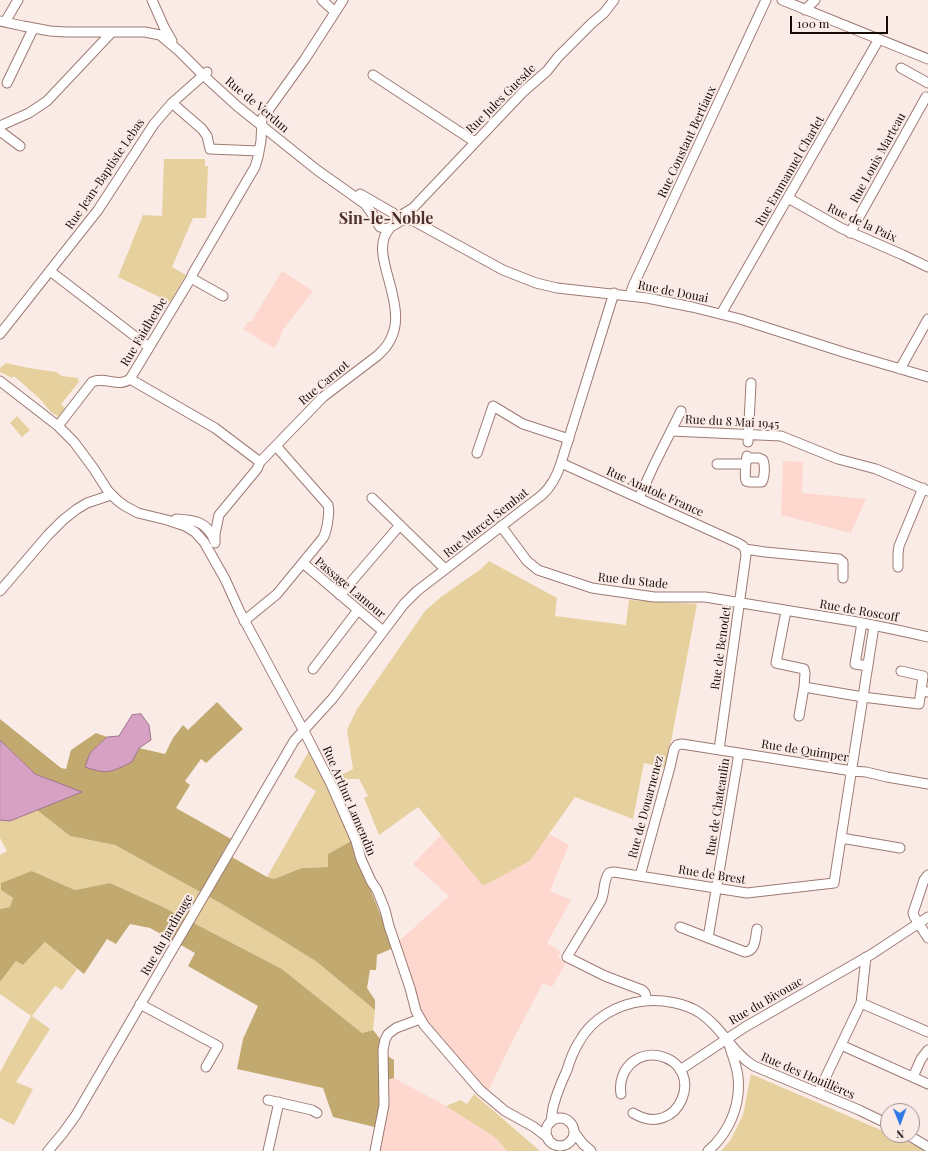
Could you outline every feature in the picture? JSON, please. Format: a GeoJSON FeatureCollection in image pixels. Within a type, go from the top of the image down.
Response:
{"type":"FeatureCollection","features":[{"type":"Feature","properties":{"kind":"street"},"geometry":{"type":"LineString","coordinates":[[2,21],[18,0]]}},
{"type":"Feature","properties":{"kind":"street"},"geometry":{"type":"LineString","coordinates":[[322,0],[335,12]]}},
{"type":"Feature","properties":{"kind":"street"},"geometry":{"type":"LineString","coordinates":[[262,123],[343,0]]}},
{"type":"Feature","properties":{"kind":"street","name":"Rue Jules Guesde"},"geometry":{"type":"LineString","coordinates":[[403,214],[413,208],[533,82],[547,70],[592,22],[604,13],[614,0]]}},
{"type":"Feature","properties":{"kind":"street","name":"Rue Constant Bertiaux"},"geometry":{"type":"LineString","coordinates":[[630,295],[766,0]]}},
{"type":"Feature","properties":{"kind":"street"},"geometry":{"type":"LineString","coordinates":[[782,0],[879,40],[928,58]]}},
{"type":"Feature","properties":{"kind":"street"},"geometry":{"type":"LineString","coordinates":[[805,10],[815,0]]}},
{"type":"Feature","properties":{"kind":"street","name":"Rue de Verdun"},"geometry":{"type":"LineString","coordinates":[[152,1],[168,35],[173,42],[262,123],[317,170],[365,204],[377,222]]}},
{"type":"Feature","properties":{"kind":"street"},"geometry":{"type":"LineString","coordinates":[[145,32],[151,31],[154,28],[159,21],[159,17]]}},
{"type":"Feature","properties":{"kind":"street","name":"Rue de Verdun"},"geometry":{"type":"LineString","coordinates":[[2,21],[33,29],[66,32],[145,32],[156,34],[164,38],[186,58],[206,73]]}},
{"type":"Feature","properties":{"kind":"street"},"geometry":{"type":"LineString","coordinates":[[7,84],[33,29]]}},
{"type":"Feature","properties":{"kind":"street"},"geometry":{"type":"LineString","coordinates":[[0,126],[29,113],[47,101],[112,32]]}},
{"type":"Feature","properties":{"kind":"street","name":"Rue Emmanuel Charlet"},"geometry":{"type":"LineString","coordinates":[[721,314],[879,40]]}},
{"type":"Feature","properties":{"kind":"street"},"geometry":{"type":"LineString","coordinates":[[901,68],[928,83]]}},
{"type":"Feature","properties":{"kind":"street","name":"Rue Jean-Baptiste Lebas"},"geometry":{"type":"LineString","coordinates":[[0,334],[98,210],[154,124],[172,103],[206,73]]}},
{"type":"Feature","properties":{"kind":"street"},"geometry":{"type":"LineString","coordinates":[[373,75],[475,142]]}},
{"type":"Feature","properties":{"kind":"street","name":"Rue Louis Marteau"},"geometry":{"type":"LineString","coordinates":[[850,233],[927,96]]}},
{"type":"Feature","properties":{"kind":"street"},"geometry":{"type":"LineString","coordinates":[[172,103],[202,129],[208,138],[210,149],[259,151]]}},
{"type":"Feature","properties":{"kind":"street","name":"Rue de Verdun"},"geometry":{"type":"LineString","coordinates":[[262,123],[354,191],[390,212]]}},
{"type":"Feature","properties":{"kind":"street","name":"Rue Faidherbe"},"geometry":{"type":"LineString","coordinates":[[58,426],[92,382],[100,380],[119,383],[126,382],[130,379],[191,278],[252,172],[259,151],[262,123]]}},
{"type":"Feature","properties":{"kind":"street"},"geometry":{"type":"LineString","coordinates":[[0,131],[20,146]]}},
{"type":"Feature","properties":{"kind":"street","name":"Rue de la Paix"},"geometry":{"type":"LineString","coordinates":[[788,198],[850,233],[928,267]]}},
{"type":"Feature","properties":{"kind":"street"},"geometry":{"type":"LineString","coordinates":[[384,210],[390,212],[395,218],[395,221],[392,227],[383,229],[377,222],[377,216],[384,210]]}},
{"type":"Feature","properties":{"kind":"street","name":"Rue de Douai"},"geometry":{"type":"LineString","coordinates":[[390,212],[403,214],[496,266],[530,281],[557,288],[630,295],[660,300],[721,314],[928,377]]}},
{"type":"Feature","properties":{"kind":"street","name":"Rue de Douai"},"geometry":{"type":"LineString","coordinates":[[392,227],[399,222],[406,220],[412,220],[418,223]]}},
{"type":"Feature","properties":{"kind":"street","name":"Rue Carnot"},"geometry":{"type":"LineString","coordinates":[[215,543],[215,534],[219,515],[257,469],[260,462],[323,397],[386,348],[396,325],[396,312],[382,250],[385,236],[392,227]]}},
{"type":"Feature","properties":{"kind":"street"},"geometry":{"type":"LineString","coordinates":[[50,271],[149,347]]}},
{"type":"Feature","properties":{"kind":"street"},"geometry":{"type":"LineString","coordinates":[[191,278],[223,296]]}},
{"type":"Feature","properties":{"kind":"street","name":"Rue Marcel Sembat"},"geometry":{"type":"LineString","coordinates":[[304,730],[333,698],[404,604],[417,592],[546,491],[555,480],[614,294]]}},
{"type":"Feature","properties":{"kind":"street"},"geometry":{"type":"LineString","coordinates":[[900,369],[928,319]]}},
{"type":"Feature","properties":{"kind":"street"},"geometry":{"type":"LineString","coordinates":[[130,379],[216,428],[260,462]]}},
{"type":"Feature","properties":{"kind":"street"},"geometry":{"type":"LineString","coordinates":[[1,381],[58,426],[74,442],[112,495],[121,504],[133,511],[185,526],[205,526],[215,520],[219,515]]}},
{"type":"Feature","properties":{"kind":"street"},"geometry":{"type":"LineString","coordinates":[[748,438],[751,384]]}},
{"type":"Feature","properties":{"kind":"street"},"geometry":{"type":"LineString","coordinates":[[477,453],[493,406],[523,424],[569,439]]}},
{"type":"Feature","properties":{"kind":"street"},"geometry":{"type":"LineString","coordinates":[[671,431],[681,411]]}},
{"type":"Feature","properties":{"kind":"street","name":"Rue du 8 Mai 1945"},"geometry":{"type":"LineString","coordinates":[[639,498],[671,431],[748,438],[781,436],[838,459],[876,469],[925,490]]}},
{"type":"Feature","properties":{"kind":"street"},"geometry":{"type":"LineString","coordinates":[[244,621],[275,596],[325,536],[328,508],[325,502],[276,446]]}},
{"type":"Feature","properties":{"kind":"street"},"geometry":{"type":"LineString","coordinates":[[717,464],[747,459]]}},
{"type":"Feature","properties":{"kind":"street","name":"Rue Anatole France"},"geometry":{"type":"LineString","coordinates":[[561,463],[742,546],[764,552],[838,558],[843,562],[843,578]]}},
{"type":"Feature","properties":{"kind":"street"},"geometry":{"type":"LineString","coordinates":[[898,567],[899,546],[925,490]]}},
{"type":"Feature","properties":{"kind":"street"},"geometry":{"type":"LineString","coordinates":[[0,591],[48,535],[63,520],[87,503],[112,495]]}},
{"type":"Feature","properties":{"kind":"street"},"geometry":{"type":"LineString","coordinates":[[372,498],[446,569]]}},
{"type":"Feature","properties":{"kind":"street"},"geometry":{"type":"LineString","coordinates":[[167,520],[194,521],[210,530],[225,579]]}},
{"type":"Feature","properties":{"kind":"street"},"geometry":{"type":"LineString","coordinates":[[340,595],[400,525]]}},
{"type":"Feature","properties":{"kind":"street"},"geometry":{"type":"LineString","coordinates":[[185,526],[195,532],[204,542],[225,579]]}},
{"type":"Feature","properties":{"kind":"street","name":"Rue du Stade"},"geometry":{"type":"LineString","coordinates":[[501,526],[527,561],[538,570],[587,587],[598,590],[648,596],[705,597],[786,611]]}},
{"type":"Feature","properties":{"kind":"street","name":"Rue de Benodet"},"geometry":{"type":"LineString","coordinates":[[720,750],[746,555],[742,546]]}},
{"type":"Feature","properties":{"kind":"street","name":"Passage Lamour"},"geometry":{"type":"LineString","coordinates":[[303,563],[383,631]]}},
{"type":"Feature","properties":{"kind":"street","name":"Rue Arthur Lamendin"},"geometry":{"type":"LineString","coordinates":[[225,579],[244,621],[304,730],[331,784],[356,841],[361,859],[377,890],[385,910],[397,952],[420,1019]]}},
{"type":"Feature","properties":{"kind":"street"},"geometry":{"type":"LineString","coordinates":[[313,669],[358,610]]}},
{"type":"Feature","properties":{"kind":"street"},"geometry":{"type":"LineString","coordinates":[[786,611],[776,663],[804,669],[806,673],[799,716]]}},
{"type":"Feature","properties":{"kind":"street","name":"Rue de Roscoff"},"geometry":{"type":"LineString","coordinates":[[786,611],[891,628],[928,637]]}},
{"type":"Feature","properties":{"kind":"street"},"geometry":{"type":"LineString","coordinates":[[862,623],[855,664],[868,666]]}},
{"type":"Feature","properties":{"kind":"street"},"geometry":{"type":"LineString","coordinates":[[874,626],[841,838],[900,848]]}},
{"type":"Feature","properties":{"kind":"street"},"geometry":{"type":"LineString","coordinates":[[804,687],[924,705],[923,676],[901,671]]}},
{"type":"Feature","properties":{"kind":"street","name":"Rue du Jardinage"},"geometry":{"type":"LineString","coordinates":[[48,1151],[60,1138],[76,1115],[290,748],[298,735],[304,730]]}},
{"type":"Feature","properties":{"kind":"street","name":"Rue de Quimper"},"geometry":{"type":"LineString","coordinates":[[677,745],[682,744],[866,772],[928,784]]}},
{"type":"Feature","properties":{"kind":"street","name":"Rue de Douarnenez"},"geometry":{"type":"LineString","coordinates":[[640,876],[674,749],[677,745]]}},
{"type":"Feature","properties":{"kind":"street","name":"Rue de Chateaulin"},"geometry":{"type":"LineString","coordinates":[[708,938],[739,753]]}},
{"type":"Feature","properties":{"kind":"street","name":"Rue de Brest"},"geometry":{"type":"LineString","coordinates":[[647,1001],[645,993],[642,990],[605,976],[567,956],[601,901],[606,877],[609,873],[614,872],[750,893],[834,883],[841,838]]}},
{"type":"Feature","properties":{"kind":"street"},"geometry":{"type":"LineString","coordinates":[[928,874],[924,880],[913,911],[914,916],[928,938]]}},
{"type":"Feature","properties":{"kind":"street","name":"Rue du Bivouac"},"geometry":{"type":"LineString","coordinates":[[680,1070],[745,1027],[866,957],[928,917]]}},
{"type":"Feature","properties":{"kind":"street"},"geometry":{"type":"LineString","coordinates":[[680,927],[741,951],[748,952],[753,948],[757,929]]}},
{"type":"Feature","properties":{"kind":"street"},"geometry":{"type":"LineString","coordinates":[[818,1093],[861,1003],[866,957]]}},
{"type":"Feature","properties":{"kind":"street","name":"Rue des Houillères"},"geometry":{"type":"LineString","coordinates":[[550,1123],[555,1100],[576,1047],[588,1029],[600,1018],[614,1010],[632,1003],[647,1001],[664,1002],[693,1009],[705,1016],[727,1039],[741,1057],[754,1066],[880,1120]]}},
{"type":"Feature","properties":{"kind":"street"},"geometry":{"type":"LineString","coordinates":[[861,1003],[928,1032]]}},
{"type":"Feature","properties":{"kind":"street"},"geometry":{"type":"LineString","coordinates":[[140,1004],[218,1046],[206,1067]]}},
{"type":"Feature","properties":{"kind":"street"},"geometry":{"type":"LineString","coordinates":[[375,1151],[384,1105],[383,1050],[385,1040],[388,1034],[396,1028],[420,1019],[474,1083],[496,1104],[534,1127],[555,1145],[562,1147],[573,1146],[584,1151]]}},
{"type":"Feature","properties":{"kind":"street"},"geometry":{"type":"LineString","coordinates":[[708,1151],[718,1142],[728,1128],[737,1100],[739,1083],[727,1039]]}},
{"type":"Feature","properties":{"kind":"street"},"geometry":{"type":"LineString","coordinates":[[841,1045],[928,1084]]}},
{"type":"Feature","properties":{"kind":"street"},"geometry":{"type":"LineString","coordinates":[[913,1077],[928,1050]]}},
{"type":"Feature","properties":{"kind":"street"},"geometry":{"type":"LineString","coordinates":[[621,1094],[621,1083],[624,1072],[631,1063],[640,1057],[652,1055],[663,1056],[673,1062],[680,1070],[685,1081],[685,1093],[680,1104],[672,1113],[662,1118],[650,1120],[634,1113]]}},
{"type":"Feature","properties":{"kind":"street"},"geometry":{"type":"LineString","coordinates":[[268,1100],[312,1110],[317,1113]]}},
{"type":"Feature","properties":{"kind":"street"},"geometry":{"type":"LineString","coordinates":[[555,1100],[556,1107],[563,1118],[571,1124],[574,1132],[583,1144],[592,1151]]}},
{"type":"Feature","properties":{"kind":"street"},"geometry":{"type":"LineString","coordinates":[[268,1151],[279,1102]]}},
{"type":"Feature","properties":{"kind":"street"},"geometry":{"type":"LineString","coordinates":[[496,1104],[534,1121],[550,1123]]}},
{"type":"Feature","properties":{"kind":"street"},"geometry":{"type":"LineString","coordinates":[[550,1151],[546,1131],[550,1123],[556,1119],[563,1118]]}},
{"type":"Feature","properties":{"kind":"street"},"geometry":{"type":"LineString","coordinates":[[562,1147],[572,1140],[574,1132]]}},
{"type":"Feature","properties":{"kind":"shaded area"},"geometry":{"type":"Polygon","coordinates":[[[164,159],[205,159],[205,166],[208,166],[206,218],[193,218],[172,267],[186,275],[170,302],[118,277],[143,215],[162,216],[164,159]]]}},
{"type":"Feature","properties":{"kind":"shaded area"},"geometry":{"type":"Polygon","coordinates":[[[282,271],[313,291],[282,331],[274,348],[243,329],[248,321],[251,322],[282,271]]]}},
{"type":"Feature","properties":{"kind":"shaded area"},"geometry":{"type":"Polygon","coordinates":[[[6,363],[56,372],[62,376],[78,378],[79,382],[61,404],[65,408],[59,417],[51,412],[40,399],[14,376],[12,378],[0,372],[0,368],[6,363]]]}},
{"type":"Feature","properties":{"kind":"shaded area"},"geometry":{"type":"Polygon","coordinates":[[[17,416],[30,430],[22,437],[10,423],[17,416]]]}},
{"type":"Feature","properties":{"kind":"shaded area"},"geometry":{"type":"Polygon","coordinates":[[[783,461],[803,462],[802,493],[866,499],[851,533],[781,515],[783,461]]]}},
{"type":"Feature","properties":{"kind":"shaded area"},"geometry":{"type":"Polygon","coordinates":[[[489,561],[557,598],[555,616],[626,625],[629,600],[697,604],[666,768],[644,763],[633,819],[575,797],[530,861],[483,886],[418,807],[379,835],[364,798],[368,796],[359,779],[347,779],[338,784],[335,778],[353,769],[347,730],[357,709],[425,611],[441,597],[481,569],[489,561]]]}},
{"type":"Feature","properties":{"kind":"shaded area"},"geometry":{"type":"Polygon","coordinates":[[[217,702],[243,729],[206,763],[201,759],[185,781],[190,785],[176,808],[231,839],[223,852],[267,877],[274,879],[302,868],[328,867],[328,854],[351,841],[387,931],[391,949],[377,955],[376,970],[370,970],[367,988],[375,1000],[375,1010],[317,962],[222,904],[115,845],[70,836],[37,810],[81,792],[35,774],[0,740],[0,719],[61,768],[66,769],[71,750],[96,733],[107,737],[90,753],[132,762],[139,748],[165,754],[173,738],[183,725],[188,730],[217,702]]]}},
{"type":"Feature","properties":{"kind":"shaded area"},"geometry":{"type":"Polygon","coordinates":[[[141,714],[149,725],[151,740],[139,748],[132,762],[114,770],[104,772],[85,767],[90,753],[107,737],[119,736],[132,715],[141,714]]]}},
{"type":"Feature","properties":{"kind":"shaded area"},"geometry":{"type":"Polygon","coordinates":[[[0,740],[35,774],[82,792],[10,821],[0,820],[0,740]]]}},
{"type":"Feature","properties":{"kind":"shaded area"},"geometry":{"type":"Polygon","coordinates":[[[309,751],[351,841],[328,854],[328,867],[302,868],[274,879],[267,877],[316,791],[294,777],[309,751]]]}},
{"type":"Feature","properties":{"kind":"shaded area"},"geometry":{"type":"Polygon","coordinates":[[[37,810],[70,836],[115,845],[222,904],[317,962],[375,1010],[373,1030],[362,1033],[282,969],[161,906],[110,883],[75,890],[32,871],[1,890],[13,898],[10,907],[0,909],[0,855],[7,851],[0,838],[0,820],[10,820],[37,810]]]}},
{"type":"Feature","properties":{"kind":"shaded area"},"geometry":{"type":"Polygon","coordinates":[[[549,834],[569,845],[550,891],[571,900],[547,943],[561,952],[558,956],[566,963],[552,987],[543,983],[487,1093],[425,1022],[397,943],[449,896],[413,864],[441,835],[483,886],[530,861],[549,834]]]}},
{"type":"Feature","properties":{"kind":"shaded area"},"geometry":{"type":"Polygon","coordinates":[[[32,871],[75,890],[110,883],[161,906],[282,969],[362,1033],[373,1030],[381,1040],[381,1052],[394,1060],[394,1078],[387,1080],[388,1102],[383,1129],[333,1117],[323,1088],[237,1069],[243,1039],[258,1006],[188,966],[195,953],[150,928],[130,924],[116,944],[107,939],[84,974],[45,942],[23,965],[16,961],[0,982],[0,909],[10,907],[13,898],[1,890],[1,883],[32,871]]]}},
{"type":"Feature","properties":{"kind":"shaded area"},"geometry":{"type":"Polygon","coordinates":[[[45,942],[77,969],[62,990],[55,986],[32,1016],[50,1029],[16,1082],[33,1089],[14,1125],[0,1118],[0,1072],[31,1016],[0,994],[0,982],[16,961],[23,965],[45,942]]]}},
{"type":"Feature","properties":{"kind":"shaded area"},"geometry":{"type":"Polygon","coordinates":[[[751,1074],[880,1130],[880,1143],[910,1143],[927,1151],[721,1151],[730,1141],[743,1115],[751,1074]]]}},
{"type":"Feature","properties":{"kind":"shaded area"},"geometry":{"type":"Polygon","coordinates":[[[394,1078],[446,1106],[496,1138],[507,1151],[379,1151],[387,1079],[394,1078]]]}},
{"type":"Feature","properties":{"kind":"shaded area"},"geometry":{"type":"Polygon","coordinates":[[[474,1094],[540,1151],[507,1151],[496,1138],[446,1106],[460,1100],[467,1104],[474,1094]]]}},
{"type":"Feature","properties":{"kind":"district","name":"Sin-le-Noble"},"geometry":{"type":"Point","coordinates":[386,219]}}]}
